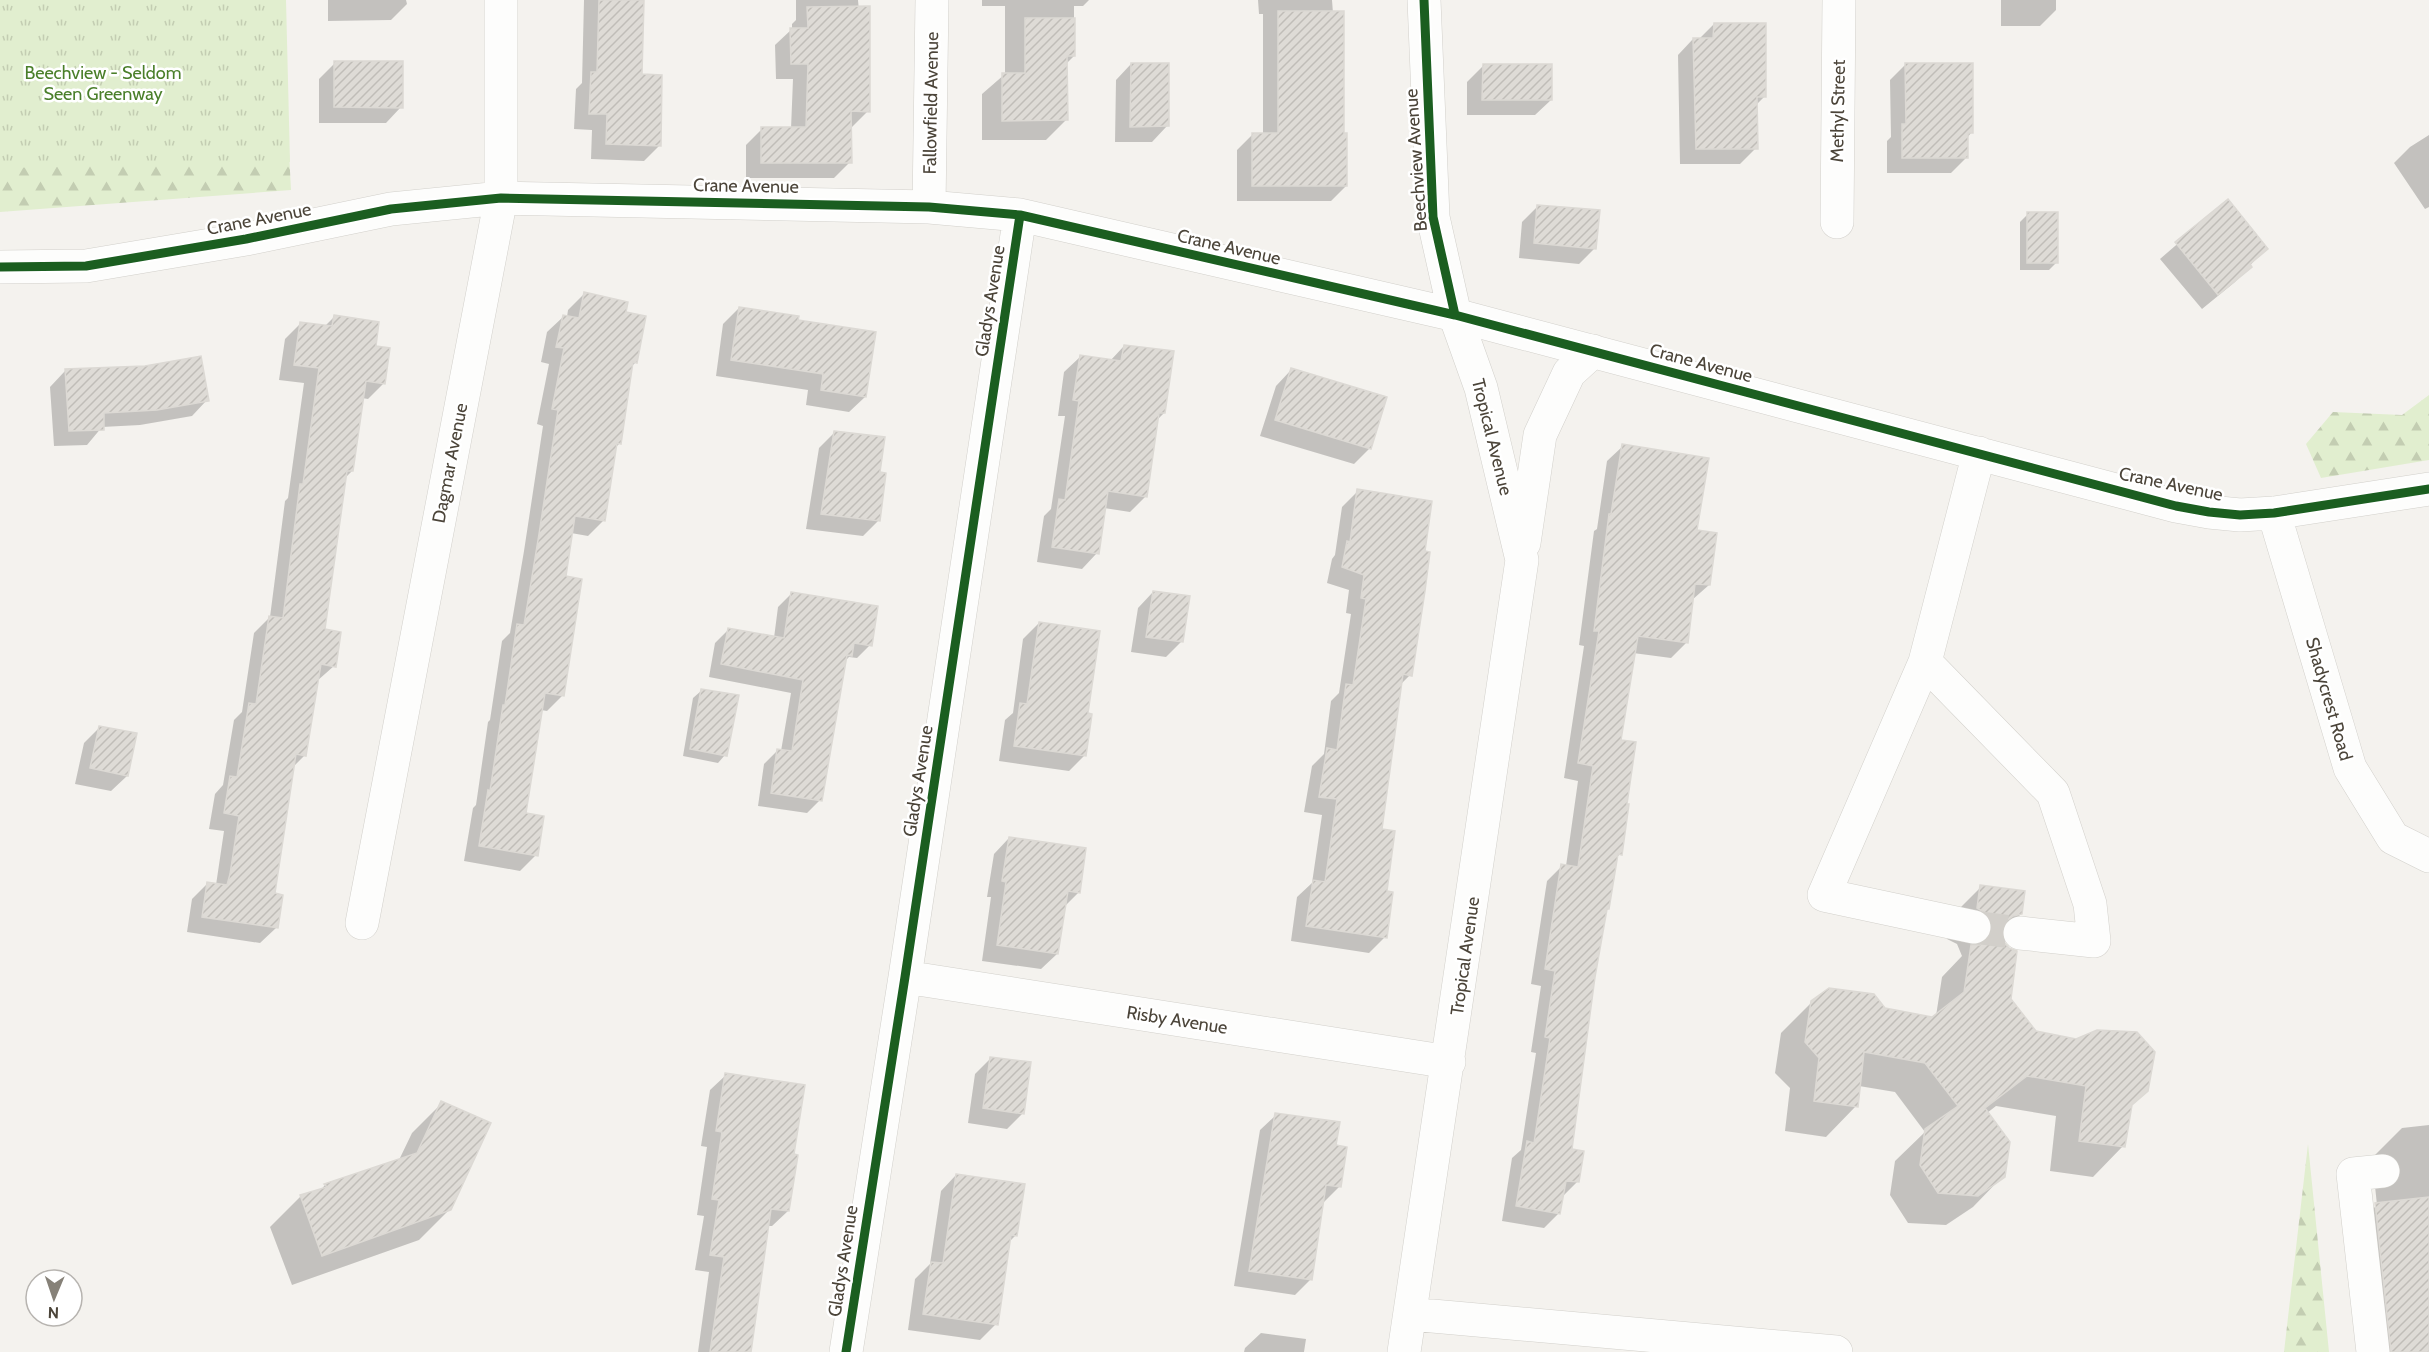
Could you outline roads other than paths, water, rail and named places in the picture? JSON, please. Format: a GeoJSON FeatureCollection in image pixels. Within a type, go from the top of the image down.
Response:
{"type":"FeatureCollection","features":[{"type":"Feature","properties":{"kind":"street","name":"Dagmar Avenue"},"geometry":{"type":"LineString","coordinates":[[362,923],[501,198],[501,0]]}},
{"type":"Feature","properties":{"kind":"street","name":"Fallowfield Avenue"},"geometry":{"type":"LineString","coordinates":[[929,207],[932,0]]}},
{"type":"Feature","properties":{"kind":"street","name":"Beechview Avenue"},"geometry":{"type":"LineString","coordinates":[[1424,0],[1433,217],[1455,315]]}},
{"type":"Feature","properties":{"kind":"street","name":"Methyl Street"},"geometry":{"type":"LineString","coordinates":[[1837,222],[1839,0]]}},
{"type":"Feature","properties":{"kind":"street","name":"Crane Avenue"},"geometry":{"type":"LineString","coordinates":[[0,267],[86,266],[246,239],[391,210],[501,198],[929,207],[1020,215],[1455,315],[2176,506],[2240,515],[2274,513],[2429,489]]}},
{"type":"Feature","properties":{"kind":"street","name":"Gladys Avenue"},"geometry":{"type":"LineString","coordinates":[[846,1352],[1020,215]]}},
{"type":"Feature","properties":{"kind":"street","name":"Tropical Avenue"},"geometry":{"type":"LineString","coordinates":[[1455,315],[1481,388],[1522,560]]}},
{"type":"Feature","properties":{"kind":"street","name":"Tropical Avenue"},"geometry":{"type":"LineString","coordinates":[[1404,1352],[1449,1062],[1540,435],[1569,373],[1593,351]]}},
{"type":"Feature","properties":{"kind":"street"},"geometry":{"type":"LineString","coordinates":[[1974,927],[1824,896],[1925,662],[1979,453]]}},
{"type":"Feature","properties":{"kind":"street","name":"Shadycrest Road"},"geometry":{"type":"LineString","coordinates":[[2274,513],[2350,768],[2392,838],[2429,856]]}},
{"type":"Feature","properties":{"kind":"street"},"geometry":{"type":"LineString","coordinates":[[1925,662],[2053,793],[2090,904],[2094,941],[2020,933]]}},
{"type":"Feature","properties":{"kind":"street","name":"Risby Avenue"},"geometry":{"type":"LineString","coordinates":[[905,977],[1449,1062]]}},
{"type":"Feature","properties":{"kind":"street"},"geometry":{"type":"LineString","coordinates":[[2373,1352],[2353,1174],[2383,1171]]}},
{"type":"Feature","properties":{"kind":"street"},"geometry":{"type":"LineString","coordinates":[[1410,1314],[1836,1352]]}},
{"type":"Feature","properties":{"kind":"tunnel"},"geometry":{"type":"LineString","coordinates":[[1974,927],[2020,933]]}},
{"type":"Feature","properties":{"kind":"park label","name":"Beechview - Seldom Seen Greenway"},"geometry":{"type":"Point","coordinates":[103,83]}}]}
